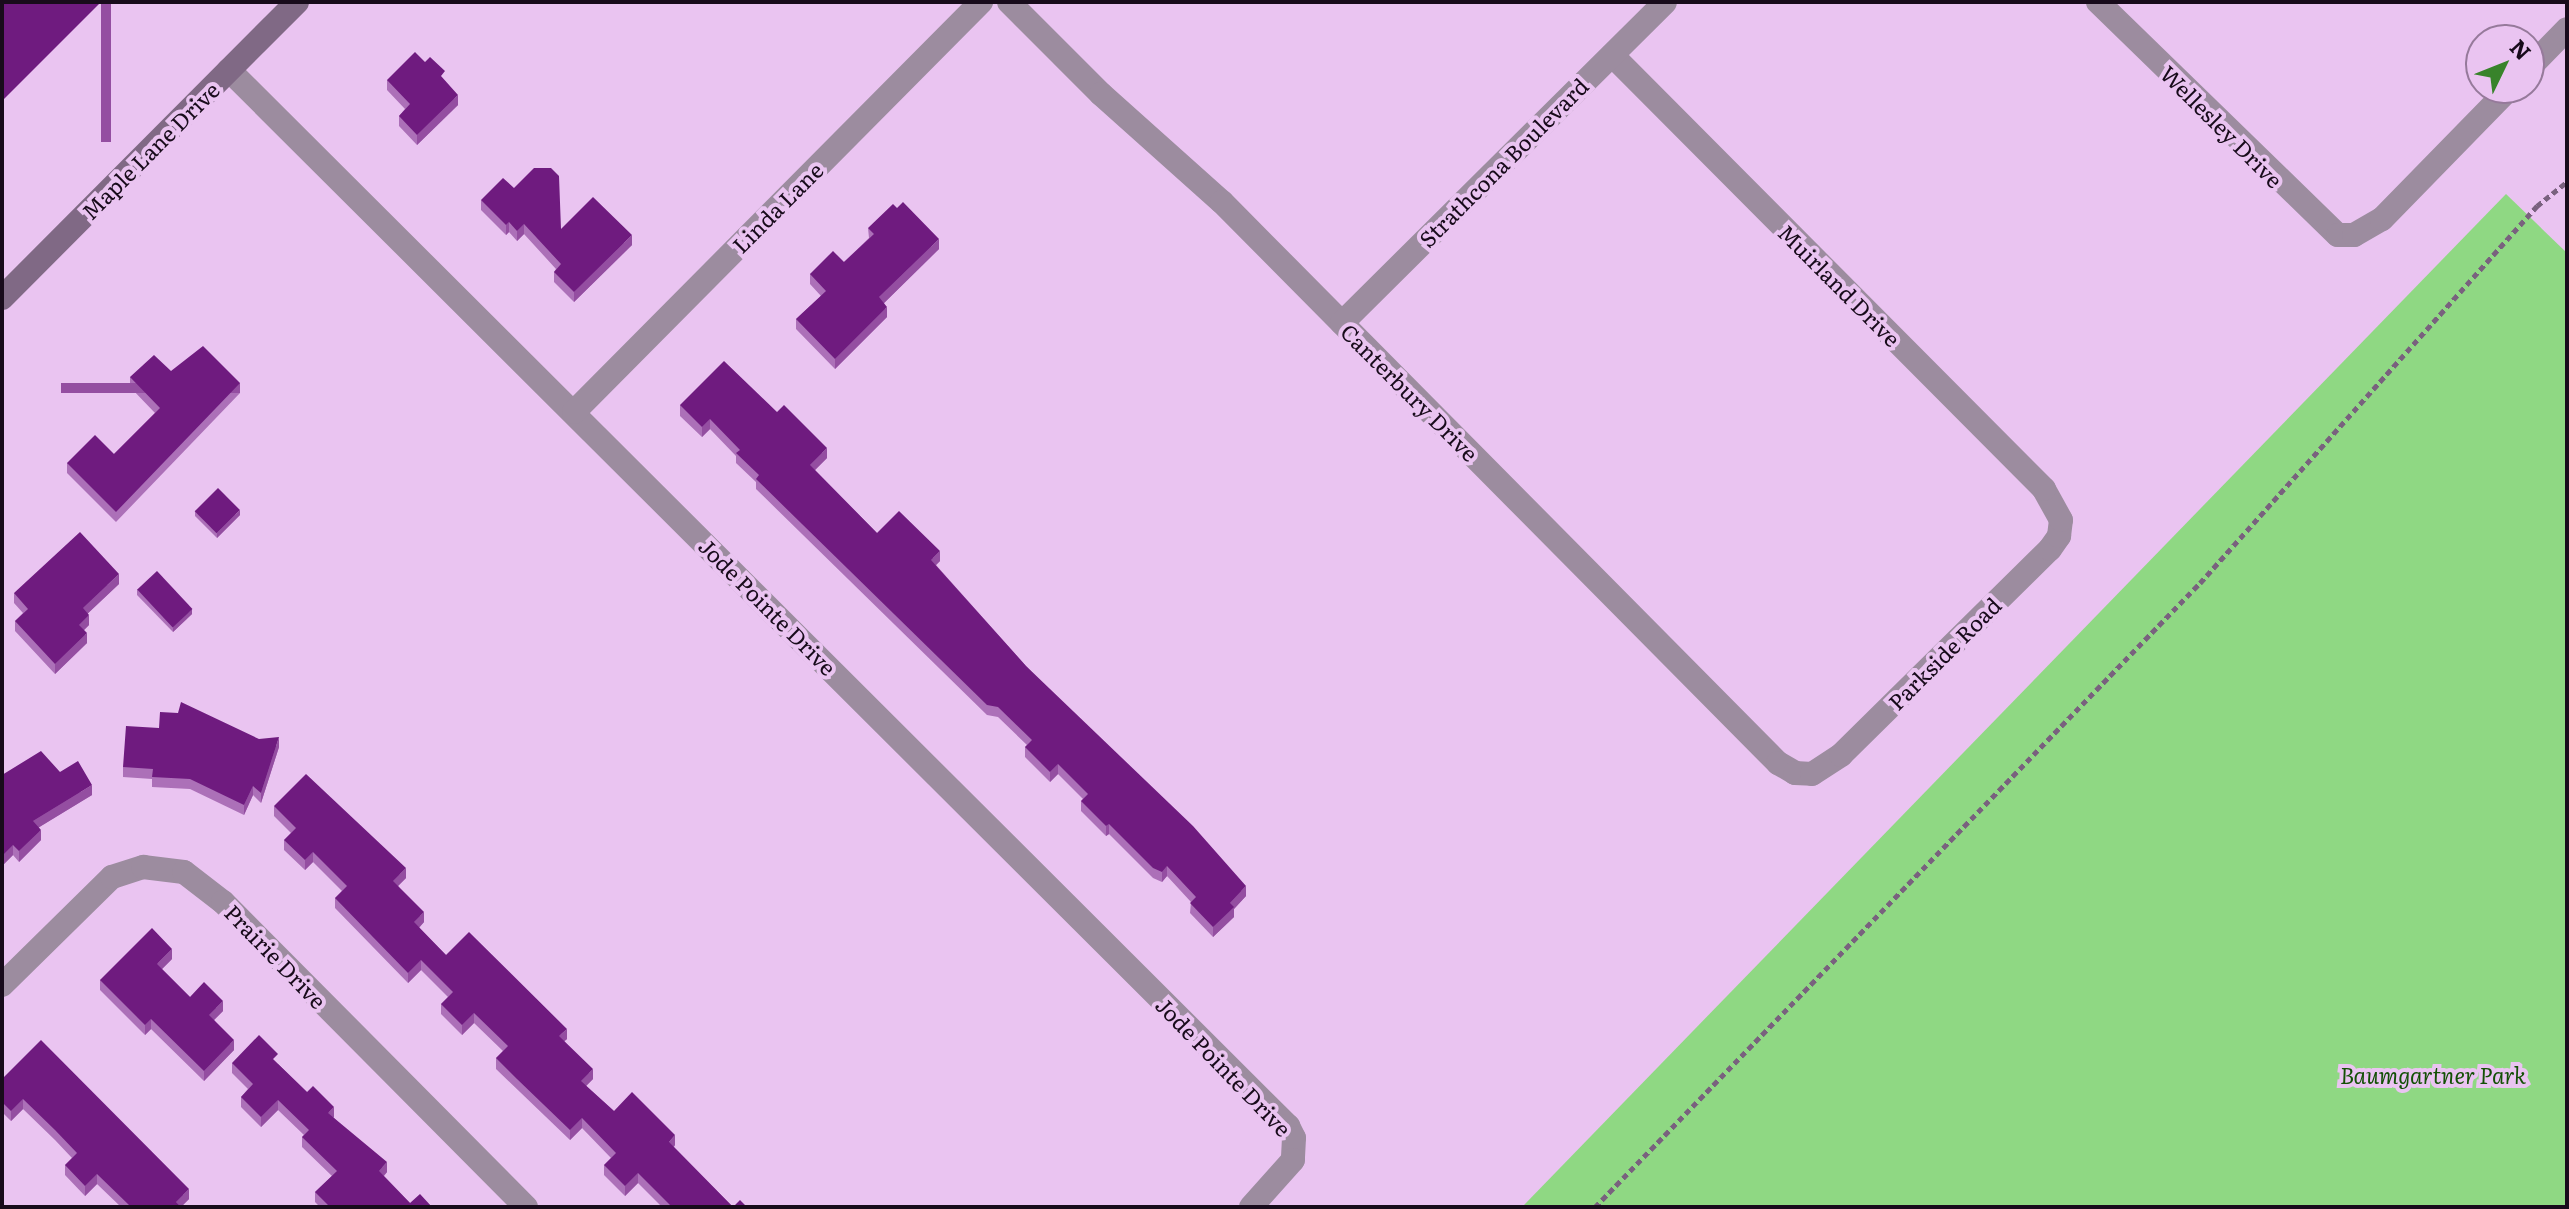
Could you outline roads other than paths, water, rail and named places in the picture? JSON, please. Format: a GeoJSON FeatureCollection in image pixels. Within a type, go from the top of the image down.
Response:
{"type":"FeatureCollection","features":[{"type":"Feature","properties":{"kind":"street","name":"Maple Lane Drive"},"geometry":{"type":"LineString","coordinates":[[2,298],[297,2]]}},
{"type":"Feature","properties":{"kind":"street","name":"Linda Lane"},"geometry":{"type":"LineString","coordinates":[[574,412],[981,2]]}},
{"type":"Feature","properties":{"kind":"street","name":"Canterbury Drive"},"geometry":{"type":"LineString","coordinates":[[1009,2],[1342,323],[1778,763],[1795,773],[1812,774]]}},
{"type":"Feature","properties":{"kind":"street","name":"Strathcona Boulevard"},"geometry":{"type":"LineString","coordinates":[[1342,323],[1665,2]]}},
{"type":"Feature","properties":{"kind":"street","name":"Wellesley Drive"},"geometry":{"type":"LineString","coordinates":[[2098,2],[2324,227],[2338,235],[2354,235],[2382,219],[2494,104]]}},
{"type":"Feature","properties":{"kind":"street"},"geometry":{"type":"LineString","coordinates":[[2545,52],[2567,29]]}},
{"type":"Feature","properties":{"kind":"street","name":"Muirland Drive"},"geometry":{"type":"LineString","coordinates":[[1612,55],[2044,489],[2061,520]]}},
{"type":"Feature","properties":{"kind":"street","name":"Jode Pointe Drive"},"geometry":{"type":"LineString","coordinates":[[229,70],[1288,1126],[1296,1149],[1288,1170],[1251,1207]]}},
{"type":"Feature","properties":{"kind":"street","name":"Parkside Road"},"geometry":{"type":"LineString","coordinates":[[1812,774],[1841,755],[2050,549],[2059,536],[2061,520]]}},
{"type":"Feature","properties":{"kind":"street","name":"Prairie Drive"},"geometry":{"type":"LineString","coordinates":[[2,985],[112,877],[143,867],[184,872],[223,902],[526,1207]]}},
{"type":"Feature","properties":{"kind":"park label","name":"Baumgartner Park"},"geometry":{"type":"Point","coordinates":[2433,1075]}}]}
